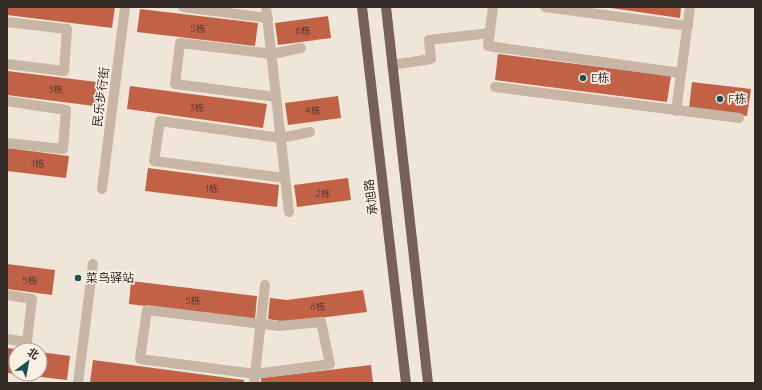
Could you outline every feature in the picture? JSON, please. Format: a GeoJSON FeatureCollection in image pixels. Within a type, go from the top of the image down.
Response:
{"type":"FeatureCollection","features":[{"type":"Feature","properties":{"kind":"main road","name":"承旭路"},"geometry":{"type":"LineString","coordinates":[[362,7],[406,383]]}},
{"type":"Feature","properties":{"kind":"main road"},"geometry":{"type":"LineString","coordinates":[[386,7],[428,383]]}},
{"type":"Feature","properties":{"kind":"street","name":"民乐步行街"},"geometry":{"type":"LineString","coordinates":[[102,190],[125,7]]}},
{"type":"Feature","properties":{"kind":"street"},"geometry":{"type":"LineString","coordinates":[[183,7],[268,18]]}},
{"type":"Feature","properties":{"kind":"street"},"geometry":{"type":"LineString","coordinates":[[266,7],[289,212]]}},
{"type":"Feature","properties":{"kind":"street"},"geometry":{"type":"LineString","coordinates":[[493,7],[488,46],[681,73]]}},
{"type":"Feature","properties":{"kind":"street"},"geometry":{"type":"LineString","coordinates":[[544,7],[688,26]]}},
{"type":"Feature","properties":{"kind":"street"},"geometry":{"type":"LineString","coordinates":[[676,110],[690,7]]}},
{"type":"Feature","properties":{"kind":"street"},"geometry":{"type":"LineString","coordinates":[[7,22],[68,29],[64,71],[7,64]]}},
{"type":"Feature","properties":{"kind":"street"},"geometry":{"type":"LineString","coordinates":[[392,65],[431,59],[429,40],[490,32]]}},
{"type":"Feature","properties":{"kind":"street"},"geometry":{"type":"LineString","coordinates":[[276,97],[175,84],[180,43],[272,54],[301,48]]}},
{"type":"Feature","properties":{"kind":"street"},"geometry":{"type":"LineString","coordinates":[[495,87],[739,118]]}},
{"type":"Feature","properties":{"kind":"street"},"geometry":{"type":"LineString","coordinates":[[7,101],[66,110],[63,149],[7,142]]}},
{"type":"Feature","properties":{"kind":"street"},"geometry":{"type":"LineString","coordinates":[[285,178],[154,161],[160,121],[281,138],[310,132]]}},
{"type":"Feature","properties":{"kind":"street"},"geometry":{"type":"LineString","coordinates":[[78,383],[93,264]]}},
{"type":"Feature","properties":{"kind":"street"},"geometry":{"type":"LineString","coordinates":[[255,378],[265,285]]}},
{"type":"Feature","properties":{"kind":"street"},"geometry":{"type":"LineString","coordinates":[[7,295],[32,298],[27,342],[7,340]]}},
{"type":"Feature","properties":{"kind":"street"},"geometry":{"type":"LineString","coordinates":[[146,310],[261,323],[279,326],[321,322],[330,364],[255,378],[140,359],[146,310]]}},
{"type":"Feature","properties":{"kind":"building"},"geometry":{"type":"Polygon","coordinates":[[[7,7],[115,7],[112,28],[7,15],[7,7]]]}},
{"type":"Feature","properties":{"kind":"building"},"geometry":{"type":"Polygon","coordinates":[[[604,7],[681,7],[680,18],[604,7]]]}},
{"type":"Feature","properties":{"kind":"building"},"geometry":{"type":"Polygon","coordinates":[[[140,9],[258,23],[255,46],[137,32],[140,9]]]}},
{"type":"Feature","properties":{"kind":"building"},"geometry":{"type":"Polygon","coordinates":[[[328,16],[331,38],[278,45],[275,23],[328,16]]]}},
{"type":"Feature","properties":{"kind":"building","name":"E栋"},"geometry":{"type":"Polygon","coordinates":[[[498,54],[671,76],[667,102],[495,80],[498,54]]]}},
{"type":"Feature","properties":{"kind":"building"},"geometry":{"type":"Polygon","coordinates":[[[7,71],[105,83],[102,107],[7,95],[7,71]]]}},
{"type":"Feature","properties":{"kind":"building","name":"F栋"},"geometry":{"type":"Polygon","coordinates":[[[692,82],[751,89],[747,116],[689,108],[692,82]]]}},
{"type":"Feature","properties":{"kind":"building"},"geometry":{"type":"Polygon","coordinates":[[[130,86],[267,104],[263,128],[127,109],[130,86]]]}},
{"type":"Feature","properties":{"kind":"building"},"geometry":{"type":"Polygon","coordinates":[[[338,96],[341,118],[288,125],[285,103],[338,96]]]}},
{"type":"Feature","properties":{"kind":"building"},"geometry":{"type":"Polygon","coordinates":[[[7,148],[69,156],[66,178],[7,171],[7,148]]]}},
{"type":"Feature","properties":{"kind":"building"},"geometry":{"type":"Polygon","coordinates":[[[148,168],[279,185],[277,207],[145,191],[148,168]]]}},
{"type":"Feature","properties":{"kind":"building"},"geometry":{"type":"Polygon","coordinates":[[[348,178],[351,200],[297,207],[294,185],[348,178]]]}},
{"type":"Feature","properties":{"kind":"building"},"geometry":{"type":"Polygon","coordinates":[[[7,264],[55,270],[52,295],[7,289],[7,264]]]}},
{"type":"Feature","properties":{"kind":"building"},"geometry":{"type":"Polygon","coordinates":[[[131,281],[257,296],[255,319],[129,304],[131,281]]]}},
{"type":"Feature","properties":{"kind":"building"},"geometry":{"type":"Polygon","coordinates":[[[363,290],[367,312],[287,322],[268,319],[270,298],[287,300],[363,290]]]}},
{"type":"Feature","properties":{"kind":"building"},"geometry":{"type":"Polygon","coordinates":[[[7,348],[8,373],[7,373],[7,348]]]}},
{"type":"Feature","properties":{"kind":"building"},"geometry":{"type":"Polygon","coordinates":[[[48,353],[70,356],[67,380],[48,378],[48,353]]]}},
{"type":"Feature","properties":{"kind":"building"},"geometry":{"type":"Polygon","coordinates":[[[93,360],[244,380],[244,383],[90,383],[93,360]]]}},
{"type":"Feature","properties":{"kind":"building"},"geometry":{"type":"Polygon","coordinates":[[[371,365],[373,383],[261,383],[261,378],[371,365]]]}},
{"type":"Feature","properties":{"kind":"place","name":"E栋"},"geometry":{"type":"Point","coordinates":[583,78]}},
{"type":"Feature","properties":{"kind":"place","name":"F栋"},"geometry":{"type":"Point","coordinates":[720,99]}},
{"type":"Feature","properties":{"kind":"place","name":"菜鸟驿站"},"geometry":{"type":"Point","coordinates":[78,278]}}]}
